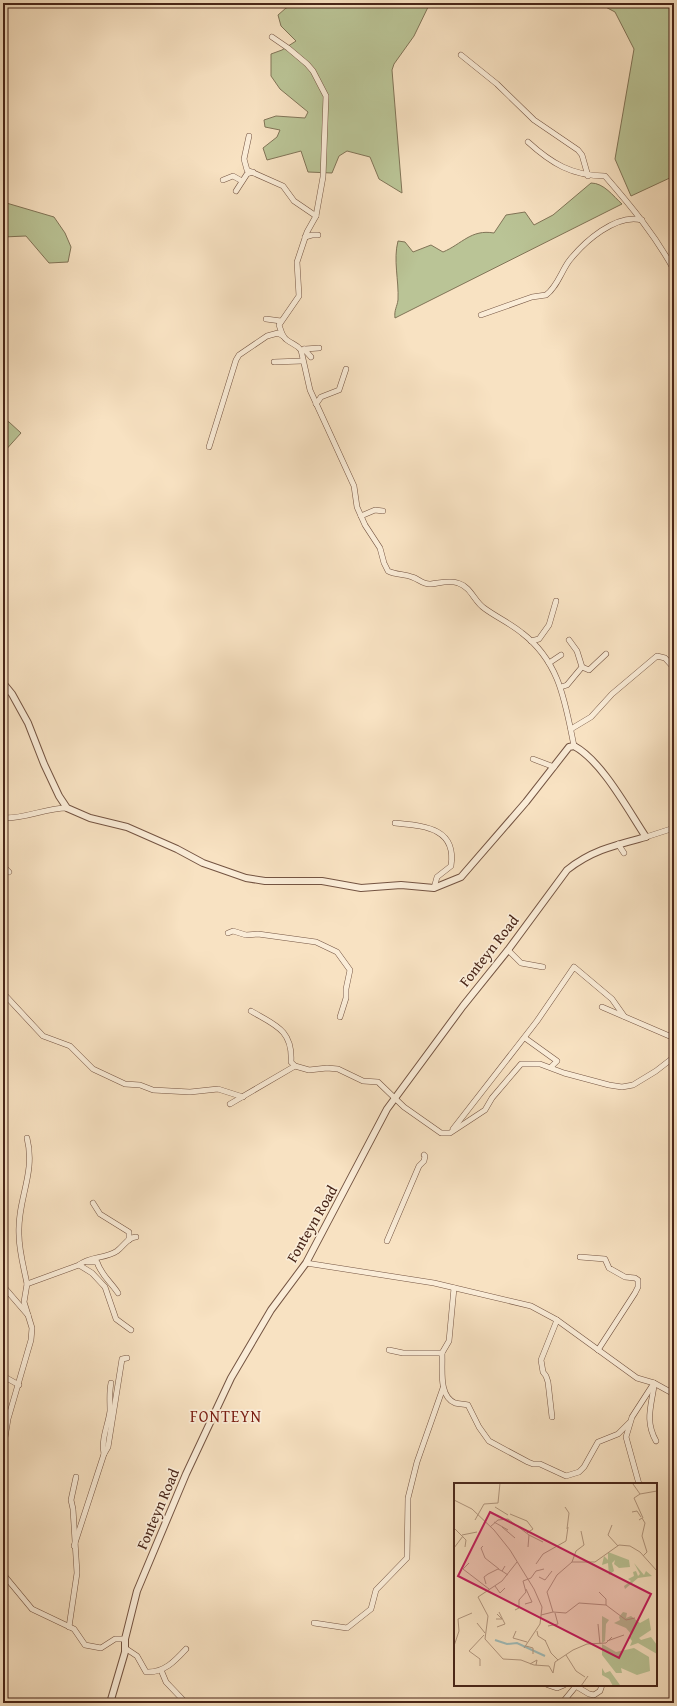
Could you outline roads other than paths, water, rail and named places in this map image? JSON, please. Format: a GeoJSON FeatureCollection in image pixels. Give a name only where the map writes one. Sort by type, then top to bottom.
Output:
{"type":"FeatureCollection","features":[{"type":"Feature","properties":{"kind":"street"},"geometry":{"type":"LineString","coordinates":[[272,37],[288,48],[310,68],[326,96],[323,176],[316,216],[305,237],[297,262],[299,296],[279,325],[286,340],[296,344],[311,356]]}},
{"type":"Feature","properties":{"kind":"street"},"geometry":{"type":"LineString","coordinates":[[461,55],[496,84],[534,120],[578,150],[582,155],[588,176]]}},
{"type":"Feature","properties":{"kind":"street"},"geometry":{"type":"LineString","coordinates":[[249,136],[244,159],[247,170],[283,186],[294,201],[316,216]]}},
{"type":"Feature","properties":{"kind":"street"},"geometry":{"type":"LineString","coordinates":[[528,142],[556,165],[588,176],[605,176],[642,220],[662,248],[674,270]]}},
{"type":"Feature","properties":{"kind":"street"},"geometry":{"type":"LineString","coordinates":[[236,191],[247,174],[253,172]]}},
{"type":"Feature","properties":{"kind":"street"},"geometry":{"type":"LineString","coordinates":[[223,180],[233,176],[242,181]]}},
{"type":"Feature","properties":{"kind":"street"},"geometry":{"type":"LineString","coordinates":[[481,315],[532,297],[546,295],[569,262],[597,234],[623,219],[633,218],[642,220]]}},
{"type":"Feature","properties":{"kind":"street"},"geometry":{"type":"LineString","coordinates":[[305,237],[312,234],[318,235]]}},
{"type":"Feature","properties":{"kind":"street"},"geometry":{"type":"LineString","coordinates":[[266,320],[281,321]]}},
{"type":"Feature","properties":{"kind":"street"},"geometry":{"type":"LineString","coordinates":[[209,447],[236,360],[239,355],[273,333],[278,333],[284,336]]}},
{"type":"Feature","properties":{"kind":"street"},"geometry":{"type":"LineString","coordinates":[[303,349],[319,348]]}},
{"type":"Feature","properties":{"kind":"street"},"geometry":{"type":"LineString","coordinates":[[303,349],[302,361],[310,390],[354,486],[358,507],[380,548],[388,571],[399,575],[412,577],[423,583],[459,583],[469,589],[482,606],[522,633],[531,641],[549,663],[561,687],[574,746]]}},
{"type":"Feature","properties":{"kind":"street"},"geometry":{"type":"LineString","coordinates":[[274,362],[302,361]]}},
{"type":"Feature","properties":{"kind":"street"},"geometry":{"type":"LineString","coordinates":[[316,404],[320,397],[339,390],[346,369]]}},
{"type":"Feature","properties":{"kind":"street"},"geometry":{"type":"LineString","coordinates":[[362,516],[375,510],[383,511]]}},
{"type":"Feature","properties":{"kind":"street"},"geometry":{"type":"LineString","coordinates":[[531,641],[539,639],[549,625],[556,601]]}},
{"type":"Feature","properties":{"kind":"street"},"geometry":{"type":"LineString","coordinates":[[569,640],[577,651],[582,668]]}},
{"type":"Feature","properties":{"kind":"street"},"geometry":{"type":"LineString","coordinates":[[582,668],[589,670],[606,654]]}},
{"type":"Feature","properties":{"kind":"street"},"geometry":{"type":"LineString","coordinates":[[549,663],[561,655]]}},
{"type":"Feature","properties":{"kind":"street"},"geometry":{"type":"LineString","coordinates":[[571,729],[591,717],[612,694],[657,656],[665,658],[674,668]]}},
{"type":"Feature","properties":{"kind":"street"},"geometry":{"type":"LineString","coordinates":[[561,687],[567,685],[582,668]]}},
{"type":"Feature","properties":{"kind":"street"},"geometry":{"type":"LineString","coordinates":[[3,682],[12,694],[28,724],[44,764],[59,796],[67,808]]}},
{"type":"Feature","properties":{"kind":"street"},"geometry":{"type":"LineString","coordinates":[[3,818],[19,817],[44,810],[67,808],[90,818],[127,827],[178,849],[203,863],[246,878],[265,881],[322,881],[361,888],[400,885],[434,888],[461,877],[554,768],[569,747],[574,746],[584,751],[602,772],[646,837],[674,828]]}},
{"type":"Feature","properties":{"kind":"street"},"geometry":{"type":"LineString","coordinates":[[533,759],[554,768]]}},
{"type":"Feature","properties":{"kind":"street"},"geometry":{"type":"LineString","coordinates":[[395,823],[428,827],[442,834],[448,842],[453,859],[452,866],[438,877],[434,888]]}},
{"type":"Feature","properties":{"kind":"street","name":"Fonteyn Road"},"geometry":{"type":"LineString","coordinates":[[110,1703],[125,1648],[125,1640],[137,1591],[186,1474],[231,1378],[271,1310],[306,1263],[395,1097],[463,1006],[508,950],[567,870],[579,860],[597,850],[646,837]]}},
{"type":"Feature","properties":{"kind":"street"},"geometry":{"type":"LineString","coordinates":[[618,844],[624,854]]}},
{"type":"Feature","properties":{"kind":"street"},"geometry":{"type":"LineString","coordinates":[[3,866],[9,872]]}},
{"type":"Feature","properties":{"kind":"street"},"geometry":{"type":"LineString","coordinates":[[228,933],[233,931],[246,935],[258,934],[316,942],[337,952],[350,970],[346,989],[346,998],[340,1017]]}},
{"type":"Feature","properties":{"kind":"street"},"geometry":{"type":"LineString","coordinates":[[508,950],[521,963],[543,967]]}},
{"type":"Feature","properties":{"kind":"street"},"geometry":{"type":"LineString","coordinates":[[450,1133],[524,1038],[574,967],[612,999],[624,1016]]}},
{"type":"Feature","properties":{"kind":"street"},"geometry":{"type":"LineString","coordinates":[[3,993],[43,1036],[70,1046],[93,1069],[125,1084],[140,1084],[153,1090],[190,1092],[218,1089],[243,1097]]}},
{"type":"Feature","properties":{"kind":"street"},"geometry":{"type":"LineString","coordinates":[[602,1007],[674,1038]]}},
{"type":"Feature","properties":{"kind":"street"},"geometry":{"type":"LineString","coordinates":[[251,1011],[279,1028],[287,1035],[292,1047],[291,1062],[295,1066],[309,1070],[327,1068],[338,1069],[364,1081],[378,1082],[404,1107],[441,1132],[450,1133],[485,1110],[492,1098],[521,1064],[540,1064],[564,1073],[622,1087],[633,1085],[674,1057]]}},
{"type":"Feature","properties":{"kind":"street"},"geometry":{"type":"LineString","coordinates":[[524,1038],[557,1061],[551,1067]]}},
{"type":"Feature","properties":{"kind":"street"},"geometry":{"type":"LineString","coordinates":[[230,1104],[295,1066]]}},
{"type":"Feature","properties":{"kind":"street"},"geometry":{"type":"LineString","coordinates":[[3,1450],[8,1419],[31,1340],[32,1328],[24,1302],[26,1284],[19,1234],[24,1191],[29,1177],[31,1152],[27,1138]]}},
{"type":"Feature","properties":{"kind":"street"},"geometry":{"type":"LineString","coordinates":[[387,1240],[419,1166],[424,1161],[424,1155]]}},
{"type":"Feature","properties":{"kind":"street"},"geometry":{"type":"LineString","coordinates":[[93,1203],[100,1214],[129,1232],[129,1240]]}},
{"type":"Feature","properties":{"kind":"street"},"geometry":{"type":"LineString","coordinates":[[79,1264],[86,1259],[103,1256],[116,1251],[129,1240],[136,1237]]}},
{"type":"Feature","properties":{"kind":"street"},"geometry":{"type":"LineString","coordinates":[[580,1257],[605,1259],[609,1268],[625,1277],[629,1276],[638,1280],[638,1287],[635,1293],[598,1350]]}},
{"type":"Feature","properties":{"kind":"street"},"geometry":{"type":"LineString","coordinates":[[26,1284],[89,1261],[96,1262],[106,1279],[114,1286],[118,1293]]}},
{"type":"Feature","properties":{"kind":"street"},"geometry":{"type":"LineString","coordinates":[[306,1263],[434,1283],[531,1306],[557,1320],[637,1378],[654,1383],[674,1394]]}},
{"type":"Feature","properties":{"kind":"street"},"geometry":{"type":"LineString","coordinates":[[79,1264],[92,1273],[105,1287],[116,1319],[131,1330]]}},
{"type":"Feature","properties":{"kind":"street"},"geometry":{"type":"LineString","coordinates":[[3,1286],[28,1315]]}},
{"type":"Feature","properties":{"kind":"street"},"geometry":{"type":"LineString","coordinates":[[314,1623],[347,1628],[371,1609],[376,1590],[407,1558],[408,1498],[417,1462],[443,1388],[442,1353],[449,1341],[454,1288]]}},
{"type":"Feature","properties":{"kind":"street"},"geometry":{"type":"LineString","coordinates":[[552,1417],[548,1382],[543,1372],[541,1360],[557,1320]]}},
{"type":"Feature","properties":{"kind":"street"},"geometry":{"type":"LineString","coordinates":[[389,1350],[403,1353],[442,1353]]}},
{"type":"Feature","properties":{"kind":"street"},"geometry":{"type":"LineString","coordinates":[[74,1546],[104,1454],[108,1447],[122,1359],[127,1358]]}},
{"type":"Feature","properties":{"kind":"street"},"geometry":{"type":"LineString","coordinates":[[3,1376],[19,1385]]}},
{"type":"Feature","properties":{"kind":"street"},"geometry":{"type":"LineString","coordinates":[[104,1454],[102,1442],[110,1412],[108,1399],[110,1383]]}},
{"type":"Feature","properties":{"kind":"street"},"geometry":{"type":"LineString","coordinates":[[443,1388],[450,1400],[468,1406],[479,1427],[490,1441],[528,1462],[540,1464],[566,1476],[573,1476],[584,1467],[598,1442],[618,1434],[629,1423],[654,1383]]}},
{"type":"Feature","properties":{"kind":"street"},"geometry":{"type":"LineString","coordinates":[[654,1383],[649,1412],[650,1429],[656,1441]]}},
{"type":"Feature","properties":{"kind":"street"},"geometry":{"type":"LineString","coordinates":[[629,1423],[626,1437],[640,1483]]}},
{"type":"Feature","properties":{"kind":"street"},"geometry":{"type":"LineString","coordinates":[[69,1627],[77,1573],[74,1546],[73,1509],[71,1500],[76,1477]]}},
{"type":"Feature","properties":{"kind":"street"},"geometry":{"type":"LineString","coordinates":[[3,1574],[32,1609],[74,1629],[85,1645],[101,1648],[116,1639],[125,1640]]}},
{"type":"Feature","properties":{"kind":"street"},"geometry":{"type":"LineString","coordinates":[[125,1648],[137,1656],[146,1672],[161,1670],[175,1662],[186,1649]]}},
{"type":"Feature","properties":{"kind":"street"},"geometry":{"type":"LineString","coordinates":[[161,1670],[166,1682],[186,1703]]}},
{"type":"Feature","properties":{"kind":"street"},"geometry":{"type":"LineString","coordinates":[[551,1686],[557,1688],[562,1686]]}},
{"type":"Feature","properties":{"kind":"street"},"geometry":{"type":"LineString","coordinates":[[562,1703],[575,1686],[594,1694],[600,1691],[602,1686]]}},
{"type":"Feature","properties":{"kind":"district","name":"FONTEYN"},"geometry":{"type":"Point","coordinates":[226,1416]}}]}
